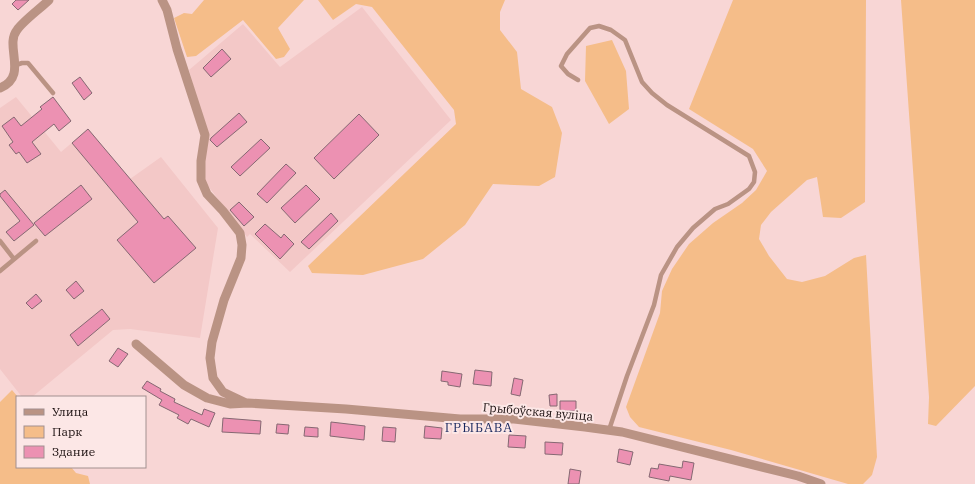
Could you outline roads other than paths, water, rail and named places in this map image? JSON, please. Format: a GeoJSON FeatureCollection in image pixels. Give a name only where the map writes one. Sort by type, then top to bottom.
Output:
{"type":"FeatureCollection","features":[{"type":"Feature","properties":{"kind":"street"},"geometry":{"type":"LineString","coordinates":[[0,88],[13,77],[16,65],[12,41],[16,30],[49,0]]}},
{"type":"Feature","properties":{"kind":"street"},"geometry":{"type":"LineString","coordinates":[[162,0],[167,10],[174,37],[205,134],[201,161],[201,180],[208,194],[240,233],[242,245],[241,258],[224,300],[212,342],[210,358],[211,370],[213,378],[223,392],[248,403]]}},
{"type":"Feature","properties":{"kind":"street","name":"Грыбоўская вуліца"},"geometry":{"type":"LineString","coordinates":[[136,344],[184,385],[207,398],[230,404],[248,403],[346,409],[460,419],[514,419],[609,430],[798,476],[821,484]]}},
{"type":"Feature","properties":{"kind":"lane"},"geometry":{"type":"LineString","coordinates":[[578,80],[568,74],[561,66],[567,54],[590,28],[599,26],[611,30],[625,40],[642,82],[652,93],[667,106],[749,156],[755,172],[754,182],[749,189],[728,204],[715,209],[693,228],[677,247],[661,275],[654,305],[627,376],[609,430]]}},
{"type":"Feature","properties":{"kind":"lane"},"geometry":{"type":"LineString","coordinates":[[16,65],[28,63],[54,93]]}},
{"type":"Feature","properties":{"kind":"lane"},"geometry":{"type":"LineString","coordinates":[[0,241],[14,259]]}},
{"type":"Feature","properties":{"kind":"lane"},"geometry":{"type":"LineString","coordinates":[[0,271],[36,241]]}},
{"type":"Feature","properties":{"kind":"district","name":"ГРЫБАВА"},"geometry":{"type":"Point","coordinates":[479,427]}}]}
